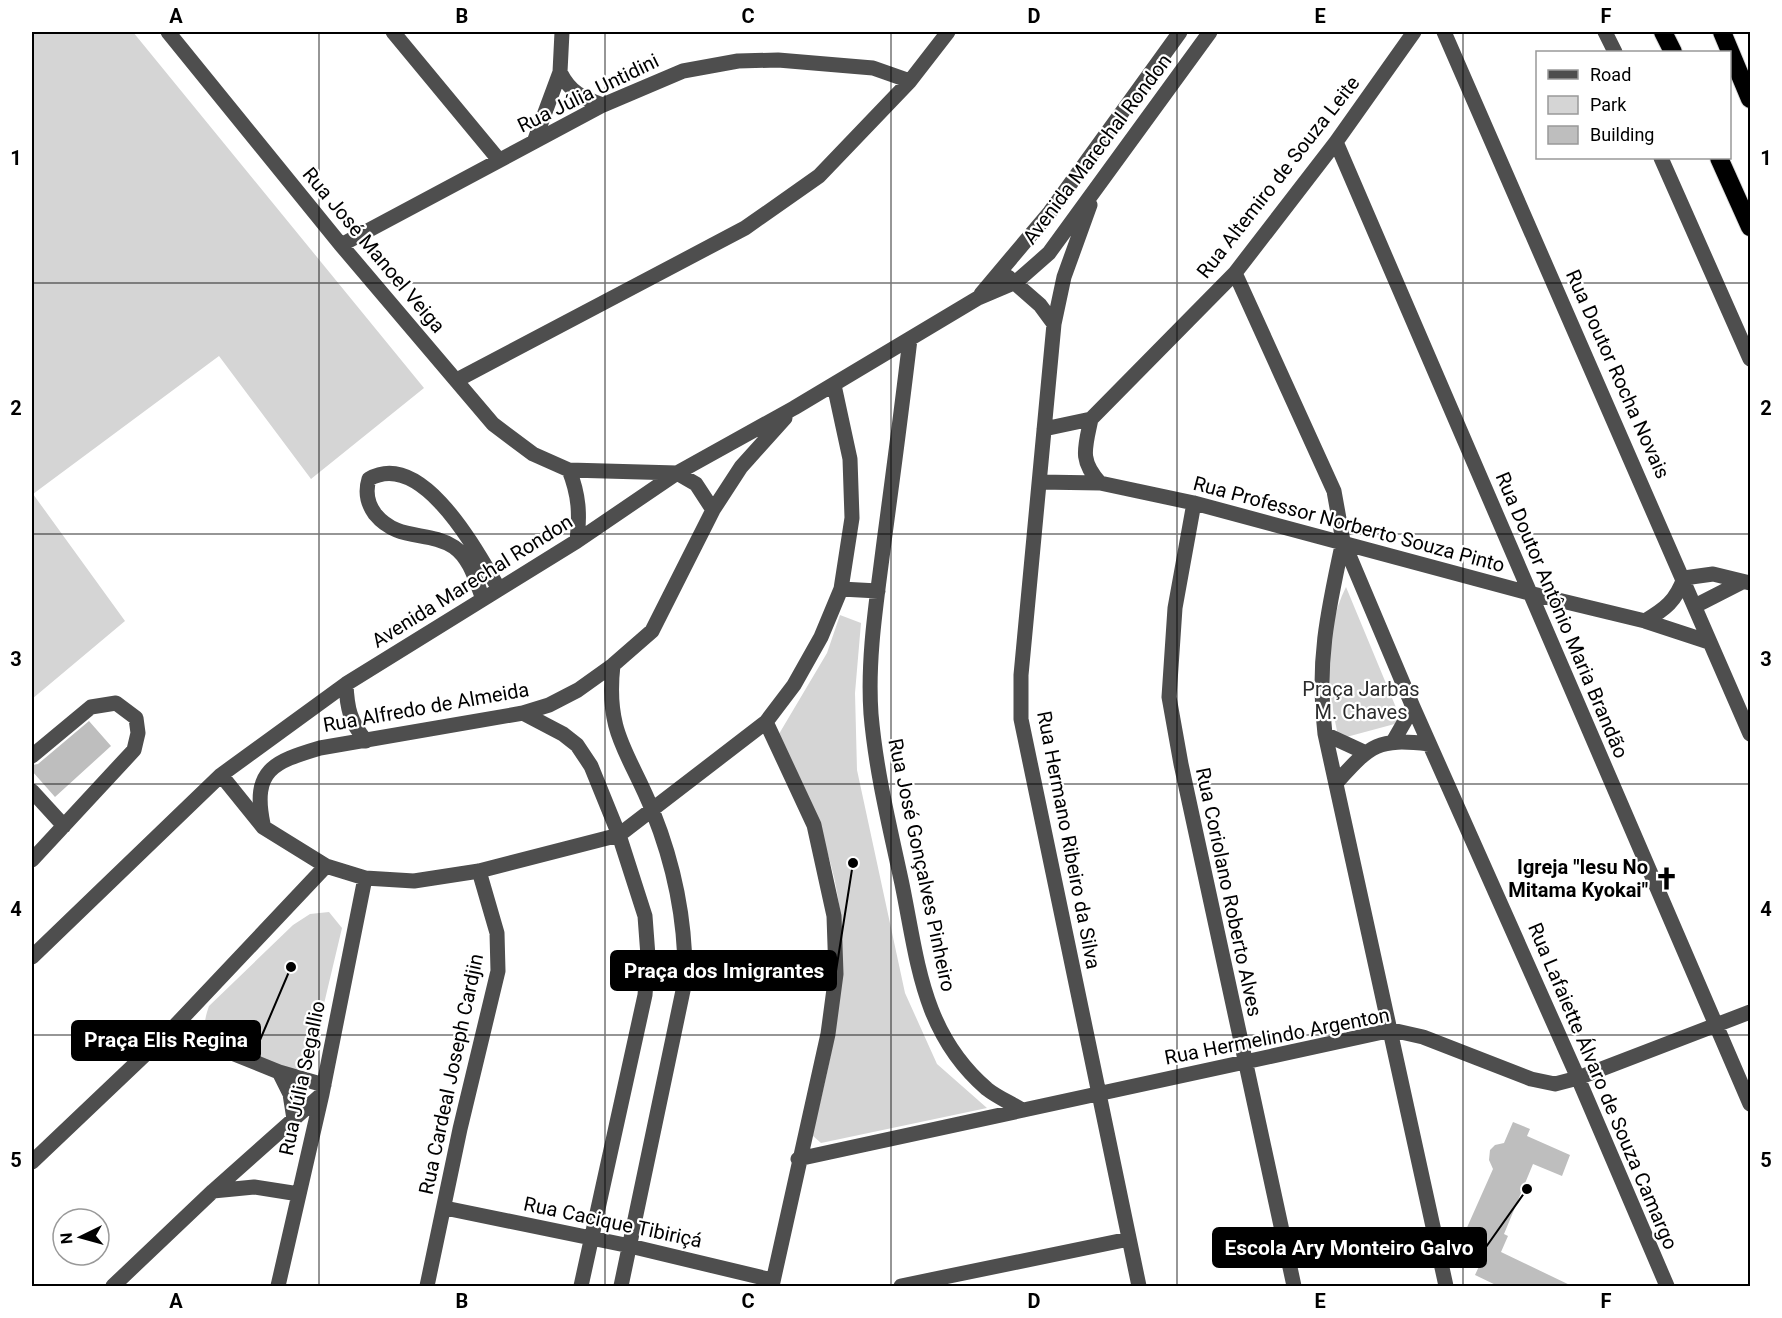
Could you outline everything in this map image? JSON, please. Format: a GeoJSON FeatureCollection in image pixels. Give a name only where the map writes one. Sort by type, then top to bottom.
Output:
{"type":"FeatureCollection","features":[{"type":"Feature","properties":{"kind":"highway"},"geometry":{"type":"LineString","coordinates":[[1663,32],[1672,51]]}},
{"type":"Feature","properties":{"kind":"highway"},"geometry":{"type":"LineString","coordinates":[[1722,32],[1730,51]]}},
{"type":"Feature","properties":{"kind":"highway"},"geometry":{"type":"LineString","coordinates":[[1731,54],[1750,99]]}},
{"type":"Feature","properties":{"kind":"highway"},"geometry":{"type":"LineString","coordinates":[[1719,159],[1750,227]]}},
{"type":"Feature","properties":{"kind":"street","name":"Rua José Manoel Veiga"},"geometry":{"type":"LineString","coordinates":[[168,32],[341,245],[493,424],[510,439],[533,454],[569,470],[677,473]]}},
{"type":"Feature","properties":{"kind":"street"},"geometry":{"type":"LineString","coordinates":[[393,32],[499,160]]}},
{"type":"Feature","properties":{"kind":"street"},"geometry":{"type":"LineString","coordinates":[[534,142],[560,72],[562,32]]}},
{"type":"Feature","properties":{"kind":"street"},"geometry":{"type":"LineString","coordinates":[[457,380],[745,228],[819,176],[910,81],[948,32]]}},
{"type":"Feature","properties":{"kind":"street","name":"Avenida Marechal Rondon"},"geometry":{"type":"LineString","coordinates":[[978,298],[1029,238],[1180,32]]}},
{"type":"Feature","properties":{"kind":"street","name":"Avenida Marechal Rondon"},"geometry":{"type":"LineString","coordinates":[[32,957],[221,775],[346,684],[577,541],[677,473],[834,385],[978,298],[1016,282],[1049,253],[1210,32]]}},
{"type":"Feature","properties":{"kind":"street","name":"Rua Altemiro de Souza Leite"},"geometry":{"type":"LineString","coordinates":[[1091,419],[1235,273],[1336,142],[1414,32]]}},
{"type":"Feature","properties":{"kind":"street","name":"Rua Doutor Rocha Novais"},"geometry":{"type":"LineString","coordinates":[[1444,32],[1684,578],[1709,642],[1750,734]]}},
{"type":"Feature","properties":{"kind":"street"},"geometry":{"type":"LineString","coordinates":[[1605,32],[1614,51]]}},
{"type":"Feature","properties":{"kind":"street","name":"Rua Júlia Untidini"},"geometry":{"type":"LineString","coordinates":[[341,245],[603,105],[683,71],[738,61],[778,60],[857,66],[910,81]]}},
{"type":"Feature","properties":{"kind":"street"},"geometry":{"type":"LineString","coordinates":[[560,72],[567,85],[581,98],[603,105]]}},
{"type":"Feature","properties":{"kind":"street"},"geometry":{"type":"LineString","coordinates":[[1117,120],[1138,133]]}},
{"type":"Feature","properties":{"kind":"street","name":"Rua Doutor Antônio Maria Brandão"},"geometry":{"type":"LineString","coordinates":[[1336,142],[1750,1104]]}},
{"type":"Feature","properties":{"kind":"street"},"geometry":{"type":"LineString","coordinates":[[1661,159],[1750,358]]}},
{"type":"Feature","properties":{"kind":"street","name":"Rua Hermano Ribeiro da Silva"},"geometry":{"type":"LineString","coordinates":[[1096,189],[1064,278],[1054,324],[1021,675],[1022,719],[1139,1287]]}},
{"type":"Feature","properties":{"kind":"street"},"geometry":{"type":"LineString","coordinates":[[1029,238],[1049,253],[1060,267],[1064,278]]}},
{"type":"Feature","properties":{"kind":"street"},"geometry":{"type":"LineString","coordinates":[[1000,272],[1016,282],[1040,305],[1054,324]]}},
{"type":"Feature","properties":{"kind":"street","name":"Rua Lafaiette Álvaro de Souza Camargo"},"geometry":{"type":"LineString","coordinates":[[1235,273],[1334,491],[1343,541],[1413,707],[1578,1078],[1667,1287]]}},
{"type":"Feature","properties":{"kind":"street","name":"Rua José Gonçalves Pinheiro"},"geometry":{"type":"LineString","coordinates":[[910,339],[878,591],[871,666],[875,747],[887,821],[926,996],[937,1028],[959,1061],[988,1089],[1022,1110]]}},
{"type":"Feature","properties":{"kind":"street"},"geometry":{"type":"LineString","coordinates":[[221,775],[263,827],[326,866],[365,878],[414,881],[479,872],[619,835],[766,722],[794,685],[821,637],[841,589],[852,518],[850,459],[834,385]]}},
{"type":"Feature","properties":{"kind":"street","name":"Rua Alfredo de Almeida"},"geometry":{"type":"LineString","coordinates":[[263,827],[258,800],[259,788],[263,779],[271,769],[299,754],[320,748],[524,713],[549,705],[578,690],[613,666],[652,631],[713,510],[741,467],[794,408]]}},
{"type":"Feature","properties":{"kind":"street"},"geometry":{"type":"LineString","coordinates":[[1044,429],[1091,419],[1084,453],[1088,470],[1100,483]]}},
{"type":"Feature","properties":{"kind":"street"},"geometry":{"type":"LineString","coordinates":[[569,470],[578,495],[580,514],[577,541]]}},
{"type":"Feature","properties":{"kind":"street"},"geometry":{"type":"LineString","coordinates":[[677,473],[696,484],[713,510]]}},
{"type":"Feature","properties":{"kind":"street"},"geometry":{"type":"LineString","coordinates":[[483,599],[465,556],[453,546],[390,529],[382,522],[367,498],[369,479],[386,474],[402,477],[427,490],[446,505],[499,589]]}},
{"type":"Feature","properties":{"kind":"street","name":"Rua Professor Norberto Souza Pinto"},"geometry":{"type":"LineString","coordinates":[[1040,482],[1100,483],[1194,503],[1343,541],[1529,593],[1645,621],[1709,642]]}},
{"type":"Feature","properties":{"kind":"street","name":"Rua Coriolano Roberto Alves"},"geometry":{"type":"LineString","coordinates":[[1194,503],[1175,608],[1169,697],[1244,1062],[1294,1287]]}},
{"type":"Feature","properties":{"kind":"street"},"geometry":{"type":"LineString","coordinates":[[1343,541],[1324,625],[1320,695],[1325,734],[1392,1030],[1446,1287]]}},
{"type":"Feature","properties":{"kind":"street"},"geometry":{"type":"LineString","coordinates":[[1645,621],[1668,608],[1679,594],[1684,578],[1713,574],[1746,582]]}},
{"type":"Feature","properties":{"kind":"street"},"geometry":{"type":"LineString","coordinates":[[1695,606],[1746,582]]}},
{"type":"Feature","properties":{"kind":"street"},"geometry":{"type":"LineString","coordinates":[[841,589],[878,591]]}},
{"type":"Feature","properties":{"kind":"street"},"geometry":{"type":"LineString","coordinates":[[613,666],[611,708],[616,734],[652,811],[683,912],[685,981],[621,1287]]}},
{"type":"Feature","properties":{"kind":"street"},"geometry":{"type":"LineString","coordinates":[[346,684],[346,709],[354,727],[366,741]]}},
{"type":"Feature","properties":{"kind":"street"},"geometry":{"type":"LineString","coordinates":[[32,756],[91,707],[116,703],[136,718],[138,733],[134,750],[32,860]]}},
{"type":"Feature","properties":{"kind":"street"},"geometry":{"type":"LineString","coordinates":[[1394,740],[1413,707]]}},
{"type":"Feature","properties":{"kind":"street"},"geometry":{"type":"LineString","coordinates":[[524,713],[563,734],[577,745],[591,766],[619,835],[645,916],[648,956],[645,995],[580,1287]]}},
{"type":"Feature","properties":{"kind":"street"},"geometry":{"type":"LineString","coordinates":[[766,722],[814,825],[834,916],[836,974],[828,1034],[798,1159],[772,1283]]}},
{"type":"Feature","properties":{"kind":"street"},"geometry":{"type":"LineString","coordinates":[[1325,734],[1364,752]]}},
{"type":"Feature","properties":{"kind":"street"},"geometry":{"type":"LineString","coordinates":[[1336,783],[1364,752],[1394,740],[1429,744]]}},
{"type":"Feature","properties":{"kind":"street"},"geometry":{"type":"LineString","coordinates":[[235,765],[236,793]]}},
{"type":"Feature","properties":{"kind":"street"},"geometry":{"type":"LineString","coordinates":[[32,791],[64,826]]}},
{"type":"Feature","properties":{"kind":"street"},"geometry":{"type":"LineString","coordinates":[[32,1162],[172,1029],[326,866]]}},
{"type":"Feature","properties":{"kind":"street","name":"Rua Cardeal Joseph Cardjin"},"geometry":{"type":"LineString","coordinates":[[428,1287],[498,971],[497,933],[479,872]]}},
{"type":"Feature","properties":{"kind":"street","name":"Rua Júlia Segallio"},"geometry":{"type":"LineString","coordinates":[[278,1287],[323,1089],[365,878]]}},
{"type":"Feature","properties":{"kind":"street","name":"Rua Hermelindo Argenton"},"geometry":{"type":"LineString","coordinates":[[798,1159],[1392,1030],[1423,1037],[1531,1079],[1555,1084],[1578,1078],[1750,1012]]}},
{"type":"Feature","properties":{"kind":"street"},"geometry":{"type":"LineString","coordinates":[[120,1283],[213,1191],[294,1119],[323,1089],[172,1029]]}},
{"type":"Feature","properties":{"kind":"street"},"geometry":{"type":"LineString","coordinates":[[279,1072],[290,1094],[294,1119]]}},
{"type":"Feature","properties":{"kind":"street"},"geometry":{"type":"LineString","coordinates":[[213,1191],[254,1187],[299,1194]]}},
{"type":"Feature","properties":{"kind":"street","name":"Rua Cacique Tibiriçá"},"geometry":{"type":"LineString","coordinates":[[445,1208],[630,1246],[772,1283]]}},
{"type":"Feature","properties":{"kind":"street"},"geometry":{"type":"LineString","coordinates":[[901,1287],[1129,1239]]}},
{"type":"Feature","properties":{"kind":"green space"},"geometry":{"type":"Polygon","coordinates":[[[32,32],[133,32],[424,388],[311,479],[219,356],[33,494],[125,621],[32,699],[32,32]]]}},
{"type":"Feature","properties":{"kind":"green space","name":"Praça Jarbas M. Chaves"},"geometry":{"type":"Polygon","coordinates":[[[1346,587],[1402,722],[1339,739],[1332,701],[1329,662],[1334,623],[1346,587]]]}},
{"type":"Feature","properties":{"kind":"green space"},"geometry":{"type":"Polygon","coordinates":[[[840,615],[861,623],[855,693],[857,770],[905,993],[937,1064],[987,1108],[821,1143],[812,1135],[837,1022],[842,947],[840,910],[833,872],[821,834],[776,739],[827,653],[840,615]]]}},
{"type":"Feature","properties":{"kind":"green space"},"geometry":{"type":"Polygon","coordinates":[[[329,912],[342,928],[309,1067],[293,1074],[212,1042],[205,1025],[209,1006],[293,925],[310,914],[329,912]]]}},
{"type":"Feature","properties":{"kind":"building"},"geometry":{"type":"Polygon","coordinates":[[[89,721],[111,746],[55,797],[32,771],[32,765],[38,764],[89,721]]]}},
{"type":"Feature","properties":{"kind":"building"},"geometry":{"type":"Polygon","coordinates":[[[1513,1122],[1530,1129],[1527,1136],[1570,1155],[1562,1176],[1533,1164],[1504,1234],[1508,1236],[1501,1252],[1574,1287],[1500,1287],[1475,1275],[1487,1249],[1482,1247],[1485,1241],[1465,1232],[1493,1169],[1489,1160],[1490,1150],[1495,1145],[1504,1143],[1513,1122]]]}},
{"type":"Feature","properties":{"kind":"place","name":"Praça dos Imigrantes"},"geometry":{"type":"Point","coordinates":[853,863]}},
{"type":"Feature","properties":{"kind":"place","name":"Igreja \"Iesu No Mitama Kyokai\""},"geometry":{"type":"Point","coordinates":[1666,878]}},
{"type":"Feature","properties":{"kind":"place","name":"Praça Elis Regina"},"geometry":{"type":"Point","coordinates":[291,967]}},
{"type":"Feature","properties":{"kind":"place","name":"Escola Ary Monteiro Galvo"},"geometry":{"type":"Point","coordinates":[1527,1189]}}]}
